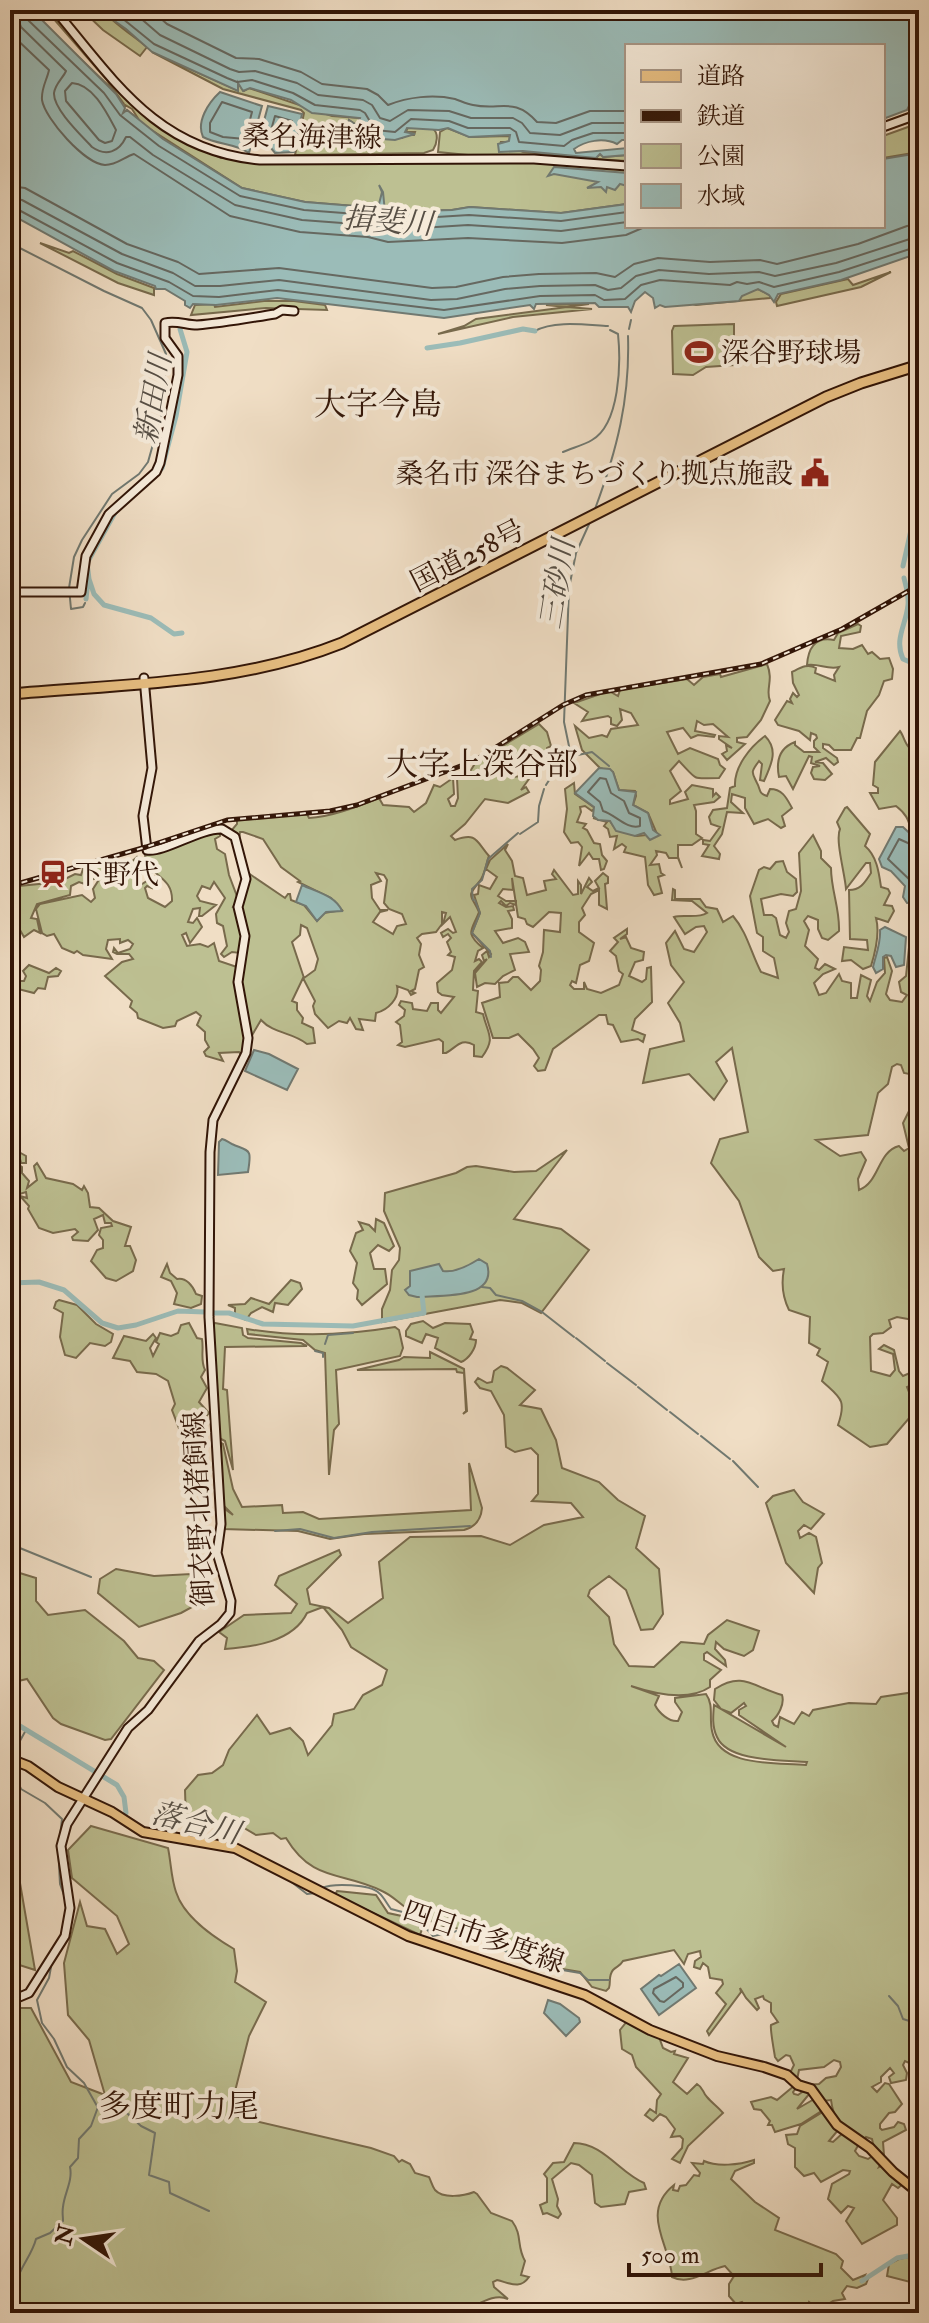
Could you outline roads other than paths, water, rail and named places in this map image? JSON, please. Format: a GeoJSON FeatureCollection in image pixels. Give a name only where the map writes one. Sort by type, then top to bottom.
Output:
{"type":"FeatureCollection","features":[{"type":"Feature","properties":{"kind":"highway","name":"国道258号"},"geometry":{"type":"LineString","coordinates":[[10,692],[242,669],[321,648],[593,514],[826,394],[919,364]]}},
{"type":"Feature","properties":{"kind":"main road","name":"桑名海津線"},"geometry":{"type":"LineString","coordinates":[[55,10],[134,103],[167,129],[219,154],[260,160],[523,158],[625,166]]}},
{"type":"Feature","properties":{"kind":"main road"},"geometry":{"type":"LineString","coordinates":[[885,126],[919,114]]}},
{"type":"Feature","properties":{"kind":"main road"},"geometry":{"type":"LineString","coordinates":[[10,592],[81,592],[86,556],[109,514],[156,472],[178,375],[178,356],[165,338],[165,323],[209,324],[275,314],[282,310],[294,311]]}},
{"type":"Feature","properties":{"kind":"main road","name":"御衣野北猪飼線"},"geometry":{"type":"LineString","coordinates":[[10,2001],[29,1993],[65,1936],[70,1908],[61,1846],[67,1824],[128,1728],[148,1710],[187,1656],[230,1613],[230,1594],[217,1553],[221,1524],[209,1317],[211,1132],[216,1110],[246,1053],[248,1038],[238,982],[245,936],[238,907],[246,879],[238,843],[231,833],[222,829],[147,850],[143,816],[152,768],[145,680]]}},
{"type":"Feature","properties":{"kind":"main road","name":"四日市多度線"},"geometry":{"type":"LineString","coordinates":[[11,1760],[28,1766],[58,1787],[84,1797],[148,1834],[235,1848],[408,1936],[589,1996],[650,2030],[717,2056],[787,2075],[796,2084],[811,2089],[837,2125],[870,2148],[919,2193]]}},
{"type":"Feature","properties":{"kind":"water"},"geometry":{"type":"Polygon","coordinates":[[[99,10],[919,10],[919,103],[911,102],[907,110],[885,118],[885,44],[625,44],[625,140],[617,144],[594,141],[574,149],[576,153],[625,148],[625,155],[603,157],[600,154],[596,158],[523,151],[499,152],[498,144],[509,141],[510,135],[469,137],[448,128],[407,128],[405,132],[415,134],[395,140],[369,138],[365,134],[359,137],[354,133],[343,136],[341,130],[347,128],[349,120],[355,128],[364,128],[358,124],[360,118],[312,113],[291,100],[250,88],[243,91],[238,83],[238,91],[152,52],[99,10]]]}},
{"type":"Feature","properties":{"kind":"water","name":"揖斐川"},"geometry":{"type":"Polygon","coordinates":[[[10,13],[33,13],[40,18],[116,94],[125,108],[123,113],[127,110],[163,139],[242,188],[305,202],[378,208],[382,192],[379,185],[383,192],[385,212],[470,207],[561,213],[625,204],[625,228],[885,228],[885,159],[919,153],[919,253],[841,280],[778,294],[774,302],[758,289],[742,296],[739,301],[660,305],[655,308],[653,298],[645,292],[635,301],[631,312],[628,307],[599,307],[595,303],[536,304],[534,309],[530,305],[444,318],[277,298],[216,305],[193,304],[190,308],[185,301],[165,289],[156,289],[114,271],[10,214],[10,13]]]}},
{"type":"Feature","properties":{"kind":"water"},"geometry":{"type":"Polygon","coordinates":[[[220,92],[262,106],[249,153],[203,137],[201,125],[204,113],[220,92]]]}},
{"type":"Feature","properties":{"kind":"water"},"geometry":{"type":"Polygon","coordinates":[[[268,106],[302,114],[294,152],[275,153],[259,139],[268,106]]]}},
{"type":"Feature","properties":{"kind":"water"},"geometry":{"type":"Polygon","coordinates":[[[554,167],[625,173],[625,185],[620,184],[615,190],[607,187],[606,192],[601,187],[587,188],[598,182],[554,174],[548,176],[554,167]]]}},
{"type":"Feature","properties":{"kind":"water"},"geometry":{"type":"Polygon","coordinates":[[[599,768],[613,772],[619,790],[636,792],[633,805],[648,813],[653,830],[660,835],[650,840],[644,833],[635,836],[616,831],[610,821],[598,820],[593,816],[594,807],[575,793],[599,768]]]}},
{"type":"Feature","properties":{"kind":"water"},"geometry":{"type":"Polygon","coordinates":[[[896,827],[903,827],[919,842],[919,902],[907,903],[903,897],[905,886],[891,871],[882,867],[879,859],[896,827]]]}},
{"type":"Feature","properties":{"kind":"water"},"geometry":{"type":"Polygon","coordinates":[[[302,885],[331,898],[342,911],[326,912],[317,921],[306,906],[296,902],[302,885]]]}},
{"type":"Feature","properties":{"kind":"water"},"geometry":{"type":"Polygon","coordinates":[[[885,927],[906,937],[904,965],[896,967],[891,956],[886,955],[883,957],[883,969],[876,973],[873,967],[880,930],[885,927]]]}},
{"type":"Feature","properties":{"kind":"water"},"geometry":{"type":"Polygon","coordinates":[[[254,1050],[298,1069],[287,1090],[245,1071],[254,1050]]]}},
{"type":"Feature","properties":{"kind":"water"},"geometry":{"type":"Polygon","coordinates":[[[222,1139],[248,1152],[248,1172],[218,1175],[219,1142],[222,1139]]]}},
{"type":"Feature","properties":{"kind":"water"},"geometry":{"type":"Polygon","coordinates":[[[479,1259],[487,1264],[488,1276],[476,1290],[417,1297],[405,1290],[410,1286],[410,1271],[439,1264],[443,1271],[452,1271],[479,1259]]]}},
{"type":"Feature","properties":{"kind":"water"},"geometry":{"type":"Polygon","coordinates":[[[679,1964],[696,1988],[659,2015],[641,1989],[679,1964]]]}},
{"type":"Feature","properties":{"kind":"water"},"geometry":{"type":"Polygon","coordinates":[[[548,2000],[560,2004],[579,2018],[580,2022],[566,2036],[544,2013],[548,2000]]]}},
{"type":"Feature","properties":{"kind":"waterway"},"geometry":{"type":"LineString","coordinates":[[10,243],[142,308],[151,320],[166,354],[162,412],[148,462],[139,474],[112,494],[74,557],[69,588],[71,609],[83,607],[85,603]]}},
{"type":"Feature","properties":{"kind":"waterway","name":"三砂川"},"geometry":{"type":"LineString","coordinates":[[629,329],[631,320]]}},
{"type":"Feature","properties":{"kind":"waterway"},"geometry":{"type":"LineString","coordinates":[[535,331],[561,324],[608,326]]}},
{"type":"Feature","properties":{"kind":"waterway","name":"新田川"},"geometry":{"type":"LineString","coordinates":[[146,485],[162,468],[176,416],[187,352],[181,325]]}},
{"type":"Feature","properties":{"kind":"waterway"},"geometry":{"type":"LineString","coordinates":[[427,348],[523,329],[535,331]]}},
{"type":"Feature","properties":{"kind":"waterway"},"geometry":{"type":"LineString","coordinates":[[563,452],[592,440],[608,421],[617,392],[619,361],[618,334],[610,330]]}},
{"type":"Feature","properties":{"kind":"waterway","name":"三砂川"},"geometry":{"type":"LineString","coordinates":[[595,509],[620,424],[627,381],[628,336]]}},
{"type":"Feature","properties":{"kind":"waterway"},"geometry":{"type":"LineString","coordinates":[[903,566],[919,494]]}},
{"type":"Feature","properties":{"kind":"waterway","name":"新田川"},"geometry":{"type":"LineString","coordinates":[[117,509],[87,563],[94,594],[104,605],[151,618],[174,634],[182,633]]}},
{"type":"Feature","properties":{"kind":"waterway","name":"三砂川"},"geometry":{"type":"LineString","coordinates":[[590,522],[576,553],[569,588],[564,722],[570,751],[578,755],[592,752],[609,766]]}},
{"type":"Feature","properties":{"kind":"waterway"},"geometry":{"type":"LineString","coordinates":[[904,578],[908,602],[900,638],[901,652],[903,659],[919,666]]}},
{"type":"Feature","properties":{"kind":"waterway"},"geometry":{"type":"LineString","coordinates":[[86,599],[88,580]]}},
{"type":"Feature","properties":{"kind":"waterway"},"geometry":{"type":"LineString","coordinates":[[546,785],[569,749]]}},
{"type":"Feature","properties":{"kind":"waterway"},"geometry":{"type":"LineString","coordinates":[[520,834],[538,822],[544,789]]}},
{"type":"Feature","properties":{"kind":"waterway"},"geometry":{"type":"LineString","coordinates":[[473,900],[472,889],[482,880],[488,859],[518,833]]}},
{"type":"Feature","properties":{"kind":"waterway"},"geometry":{"type":"LineString","coordinates":[[475,900],[480,913],[472,933],[490,951],[491,957]]}},
{"type":"Feature","properties":{"kind":"waterway"},"geometry":{"type":"LineString","coordinates":[[10,1283],[39,1282],[64,1290],[102,1323],[118,1328],[178,1311],[205,1312]]}},
{"type":"Feature","properties":{"kind":"waterway"},"geometry":{"type":"LineString","coordinates":[[482,1287],[490,1288],[496,1295],[522,1301],[574,1337]]}},
{"type":"Feature","properties":{"kind":"waterway"},"geometry":{"type":"LineString","coordinates":[[213,1313],[229,1313],[263,1324],[353,1326],[424,1313],[422,1295]]}},
{"type":"Feature","properties":{"kind":"waterway"},"geometry":{"type":"LineString","coordinates":[[325,1344],[328,1335],[353,1333]]}},
{"type":"Feature","properties":{"kind":"waterway"},"geometry":{"type":"LineString","coordinates":[[576,1338],[605,1361]]}},
{"type":"Feature","properties":{"kind":"waterway"},"geometry":{"type":"LineString","coordinates":[[315,1351],[323,1353],[323,1357]]}},
{"type":"Feature","properties":{"kind":"waterway"},"geometry":{"type":"LineString","coordinates":[[607,1363],[636,1385]]}},
{"type":"Feature","properties":{"kind":"waterway"},"geometry":{"type":"LineString","coordinates":[[638,1387],[667,1410]]}},
{"type":"Feature","properties":{"kind":"waterway"},"geometry":{"type":"LineString","coordinates":[[670,1412],[698,1434]]}},
{"type":"Feature","properties":{"kind":"waterway"},"geometry":{"type":"LineString","coordinates":[[701,1436],[730,1459]]}},
{"type":"Feature","properties":{"kind":"waterway"},"geometry":{"type":"LineString","coordinates":[[733,1461],[758,1487]]}},
{"type":"Feature","properties":{"kind":"waterway"},"geometry":{"type":"LineString","coordinates":[[275,1531],[300,1529],[334,1538],[372,1532],[470,1526]]}},
{"type":"Feature","properties":{"kind":"waterway"},"geometry":{"type":"LineString","coordinates":[[10,1544],[91,1577]]}},
{"type":"Feature","properties":{"kind":"waterway","name":"落合川"},"geometry":{"type":"LineString","coordinates":[[10,1720],[117,1785],[124,1797],[126,1813]]}},
{"type":"Feature","properties":{"kind":"waterway"},"geometry":{"type":"LineString","coordinates":[[11,1757],[26,1730]]}},
{"type":"Feature","properties":{"kind":"waterway"},"geometry":{"type":"LineString","coordinates":[[10,1764],[21,1789],[45,1803],[62,1819],[60,1836]]}},
{"type":"Feature","properties":{"kind":"waterway","name":"落合川"},"geometry":{"type":"LineString","coordinates":[[125,1824],[135,1832]]}},
{"type":"Feature","properties":{"kind":"waterway","name":"落合川"},"geometry":{"type":"LineString","coordinates":[[149,1837],[174,1841]]}},
{"type":"Feature","properties":{"kind":"waterway"},"geometry":{"type":"LineString","coordinates":[[58,1846],[60,1884],[65,1898]]}},
{"type":"Feature","properties":{"kind":"waterway","name":"落合川"},"geometry":{"type":"LineString","coordinates":[[285,1877],[307,1894],[316,1893]]}},
{"type":"Feature","properties":{"kind":"waterway","name":"落合川"},"geometry":{"type":"LineString","coordinates":[[322,1888],[342,1885],[368,1888],[381,1895],[391,1909],[414,1915],[433,1936],[462,1930],[482,1937],[527,1964],[580,1973],[588,1980],[609,1980]]}},
{"type":"Feature","properties":{"kind":"waterway"},"geometry":{"type":"LineString","coordinates":[[51,1967],[49,1978],[37,2000],[42,2023],[54,2039],[67,2067],[84,2083],[97,2106]]}},
{"type":"Feature","properties":{"kind":"waterway"},"geometry":{"type":"LineString","coordinates":[[889,1996],[898,2006],[903,2019],[919,2024]]}},
{"type":"Feature","properties":{"kind":"waterway"},"geometry":{"type":"LineString","coordinates":[[101,2107],[116,2103],[141,2126],[155,2133],[149,2175],[169,2182],[170,2193],[209,2211]]}},
{"type":"Feature","properties":{"kind":"waterway"},"geometry":{"type":"LineString","coordinates":[[16,2283],[36,2239],[50,2233],[63,2221],[70,2167],[78,2158],[79,2139],[91,2126],[98,2107]]}},
{"type":"Feature","properties":{"kind":"waterway"},"geometry":{"type":"LineString","coordinates":[[862,2281],[897,2258],[919,2254]]}},
{"type":"Feature","properties":{"kind":"railway"},"geometry":{"type":"LineString","coordinates":[[10,886],[227,820],[330,811],[357,805],[474,761],[563,705],[586,695],[761,664],[842,629],[919,585]]}},
{"type":"Feature","properties":{"kind":"place","name":"深谷野球場"},"geometry":{"type":"Point","coordinates":[699,352]}},
{"type":"Feature","properties":{"kind":"place","name":"桑名市 深谷まちづくり拠点施設"},"geometry":{"type":"Point","coordinates":[815,473]}},
{"type":"Feature","properties":{"kind":"place","name":"下野代"},"geometry":{"type":"Point","coordinates":[53,874]}},
{"type":"Feature","properties":{"kind":"district","name":"大字今島"},"geometry":{"type":"Point","coordinates":[378,404]}},
{"type":"Feature","properties":{"kind":"district","name":"大字上深谷部"},"geometry":{"type":"Point","coordinates":[482,764]}},
{"type":"Feature","properties":{"kind":"district","name":"多度町力尾"},"geometry":{"type":"Point","coordinates":[179,2106]}}]}
